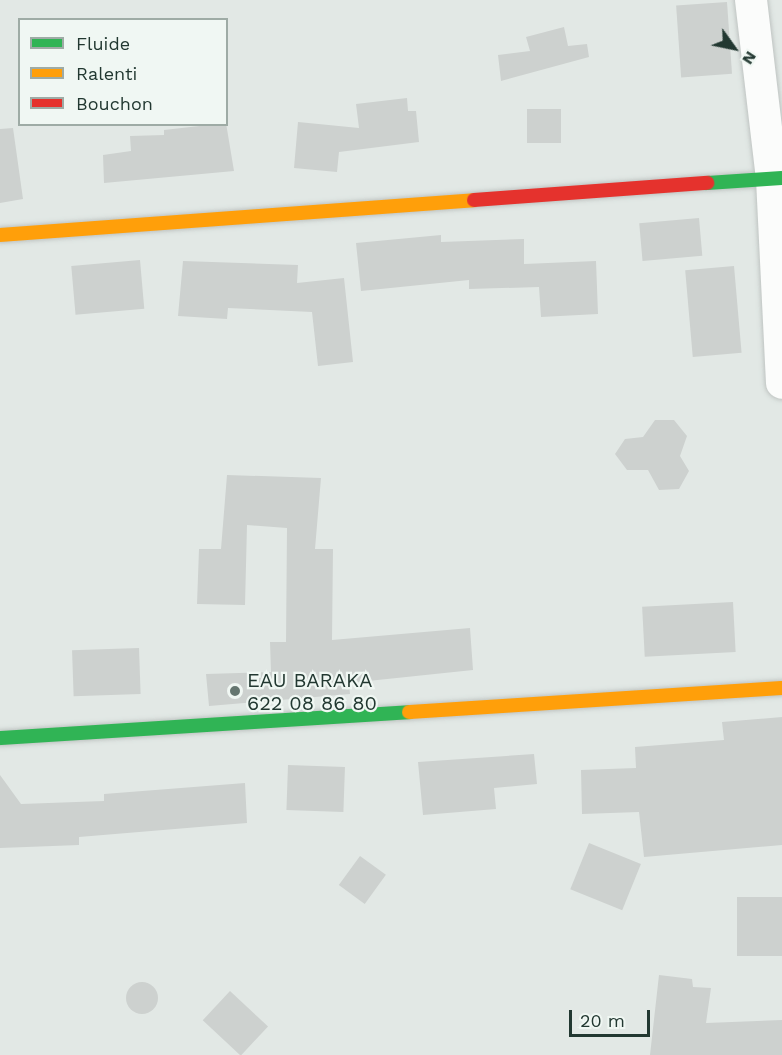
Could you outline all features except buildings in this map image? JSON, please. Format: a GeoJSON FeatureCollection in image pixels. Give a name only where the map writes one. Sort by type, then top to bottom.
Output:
{"type":"FeatureCollection","features":[{"type":"Feature","properties":{"kind":"street"},"geometry":{"type":"LineString","coordinates":[[751,0],[777,179],[782,383]]}},
{"type":"Feature","properties":{"kind":"street"},"geometry":{"type":"LineString","coordinates":[[0,236],[777,179]]}},
{"type":"Feature","properties":{"kind":"street"},"geometry":{"type":"LineString","coordinates":[[0,738],[782,688]]}},
{"type":"Feature","properties":{"kind":"traffic: fast"},"geometry":{"type":"LineString","coordinates":[[707,183],[782,178]]}},
{"type":"Feature","properties":{"kind":"traffic: fast"},"geometry":{"type":"LineString","coordinates":[[0,738],[409,712]]}},
{"type":"Feature","properties":{"kind":"traffic: slow"},"geometry":{"type":"LineString","coordinates":[[0,235],[474,200]]}},
{"type":"Feature","properties":{"kind":"traffic: slow"},"geometry":{"type":"LineString","coordinates":[[409,712],[782,688]]}},
{"type":"Feature","properties":{"kind":"traffic: jam"},"geometry":{"type":"LineString","coordinates":[[474,200],[707,183]]}},
{"type":"Feature","properties":{"kind":"place","name":"EAU BARAKA 622 08 86 80"},"geometry":{"type":"Point","coordinates":[235,691]}}]}
